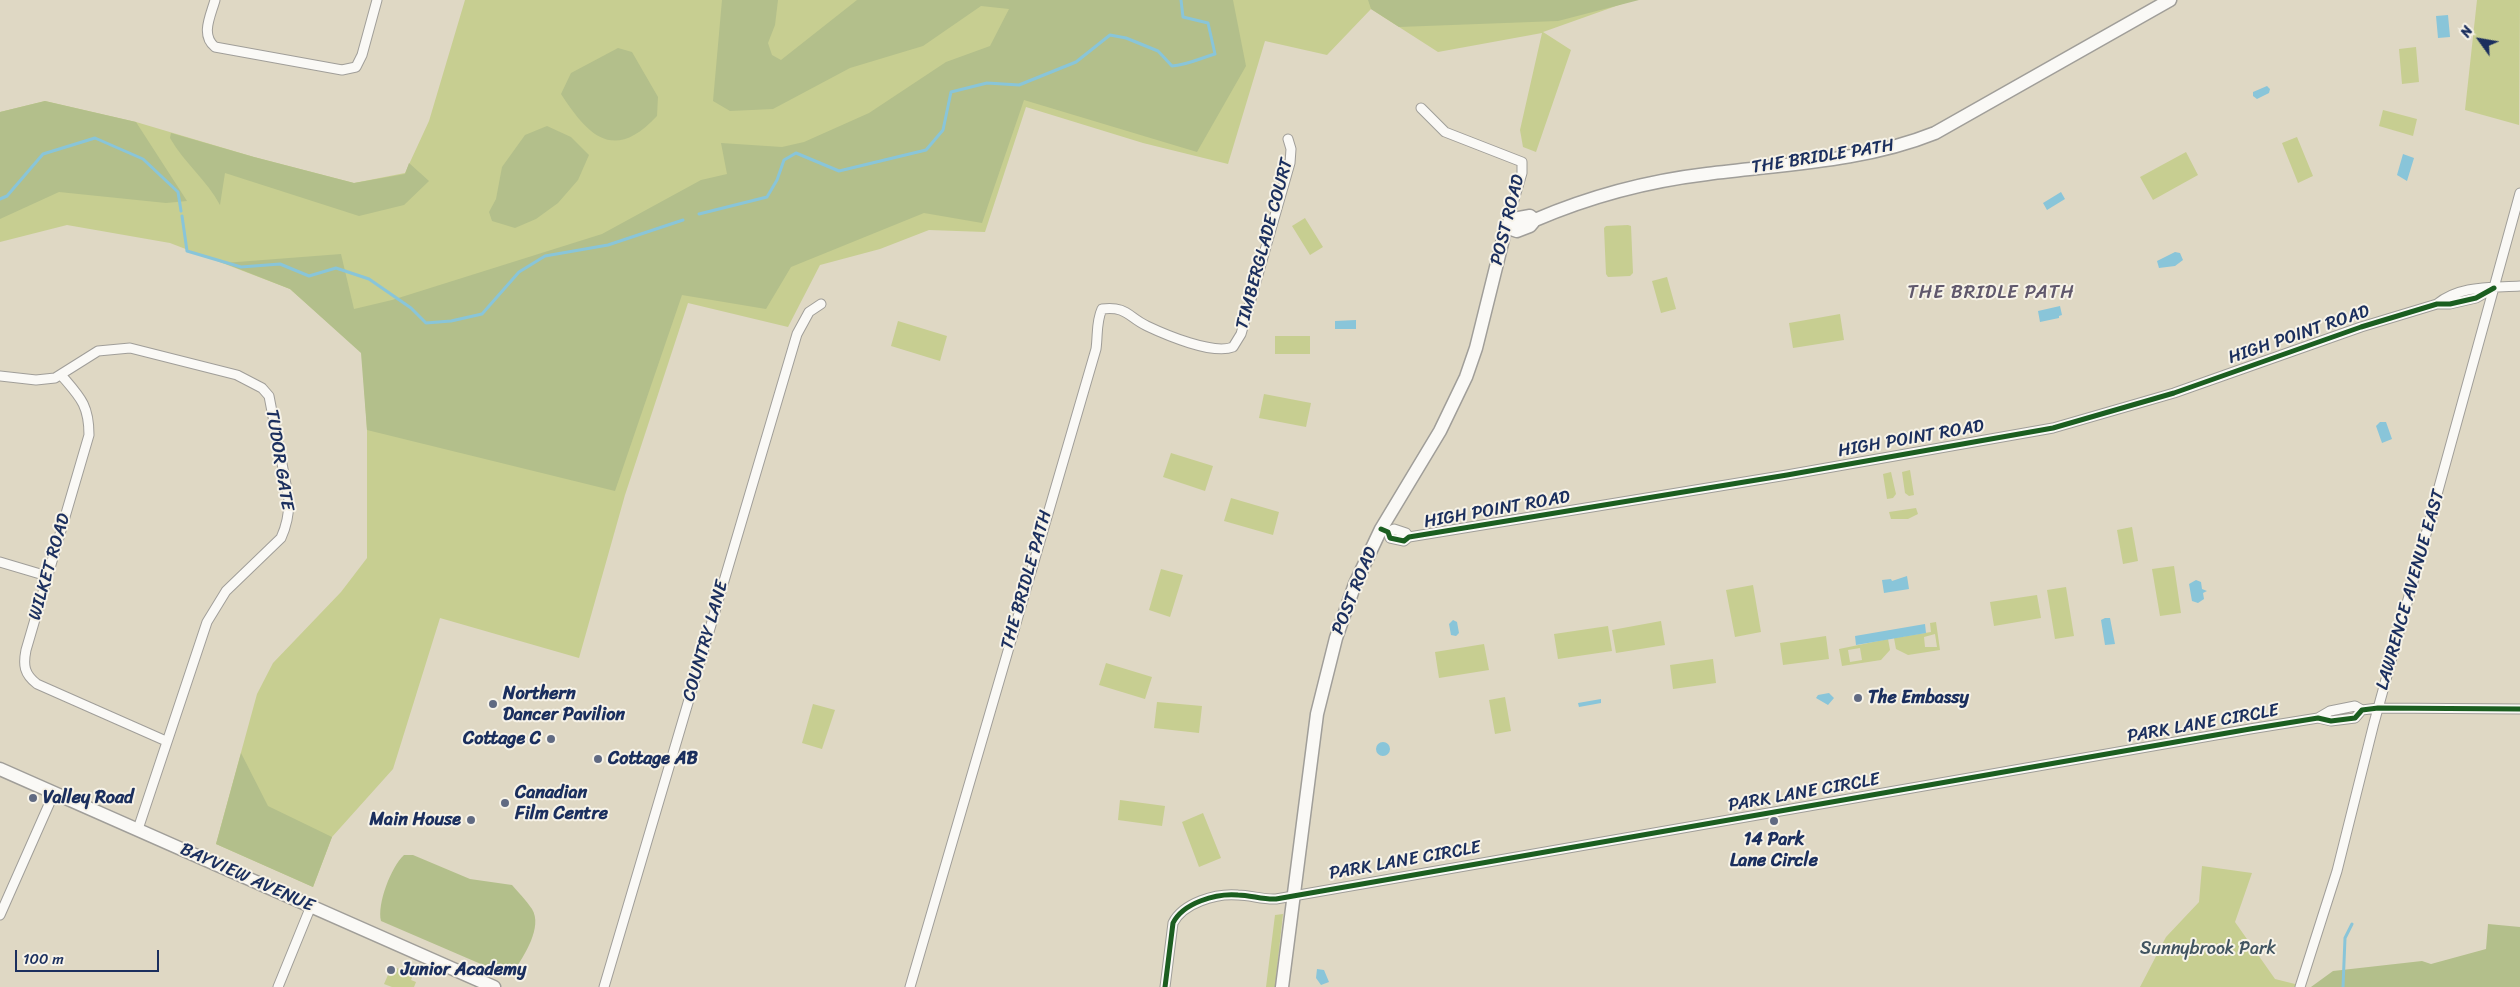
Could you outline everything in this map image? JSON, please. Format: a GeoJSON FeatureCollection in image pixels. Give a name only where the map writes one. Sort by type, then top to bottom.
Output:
{"type":"FeatureCollection","features":[{"type":"Feature","properties":{"kind":"street"},"geometry":{"type":"LineString","coordinates":[[215,0],[206,32],[210,43],[215,47],[342,70],[356,67],[362,55],[377,0]]}},
{"type":"Feature","properties":{"kind":"street","name":"THE BRIDLE PATH"},"geometry":{"type":"LineString","coordinates":[[1506,227],[1519,218],[1530,216],[1535,220],[1620,190],[1661,181],[1867,154],[1911,142],[1935,132],[2170,0]]}},
{"type":"Feature","properties":{"kind":"street","name":"POST ROAD"},"geometry":{"type":"LineString","coordinates":[[1282,987],[1317,714],[1336,638],[1355,584],[1440,431],[1466,377],[1476,348],[1506,227],[1522,172],[1522,162],[1445,132],[1421,108]]}},
{"type":"Feature","properties":{"kind":"street","name":"TIMBERGLADE COURT"},"geometry":{"type":"LineString","coordinates":[[1233,347],[1241,334],[1290,163],[1291,149],[1288,139]]}},
{"type":"Feature","properties":{"kind":"street","name":"LAWRENCE AVENUE EAST"},"geometry":{"type":"LineString","coordinates":[[2300,987],[2337,871],[2378,708],[2520,194]]}},
{"type":"Feature","properties":{"kind":"street","name":"HIGH POINT ROAD"},"geometry":{"type":"LineString","coordinates":[[1384,531],[1390,538],[1404,541],[1409,537],[1787,475],[2053,428],[2174,393],[2361,327],[2437,304],[2450,304],[2476,298],[2494,288],[2520,286]]}},
{"type":"Feature","properties":{"kind":"street","name":"COUNTRY LANE"},"geometry":{"type":"LineString","coordinates":[[604,987],[797,334],[809,312],[821,304]]}},
{"type":"Feature","properties":{"kind":"street","name":"THE BRIDLE PATH"},"geometry":{"type":"LineString","coordinates":[[910,987],[1096,349],[1098,332],[1096,321],[1102,309],[1115,308],[1127,312],[1145,325],[1178,338],[1220,350],[1233,347]]}},
{"type":"Feature","properties":{"kind":"street","name":"TUDOR GATE"},"geometry":{"type":"LineString","coordinates":[[62,376],[98,352],[116,348],[130,348],[237,375],[251,381],[269,396],[289,500],[289,512],[281,538],[237,578],[216,606],[201,637],[138,829]]}},
{"type":"Feature","properties":{"kind":"street"},"geometry":{"type":"LineString","coordinates":[[0,376],[36,380],[62,376]]}},
{"type":"Feature","properties":{"kind":"street","name":"WILKET ROAD"},"geometry":{"type":"LineString","coordinates":[[62,376],[80,397],[86,409],[89,435],[24,661],[28,678],[48,689],[166,741]]}},
{"type":"Feature","properties":{"kind":"street"},"geometry":{"type":"LineString","coordinates":[[0,562],[47,576]]}},
{"type":"Feature","properties":{"kind":"street","name":"PARK LANE CIRCLE"},"geometry":{"type":"LineString","coordinates":[[1165,987],[1173,923],[1178,914],[1215,896],[1236,894],[1273,899],[2318,718],[2330,711],[2355,706],[2362,710],[2378,708],[2520,710]]}},
{"type":"Feature","properties":{"kind":"street","name":"BAYVIEW AVENUE"},"geometry":{"type":"LineString","coordinates":[[0,769],[494,987]]}},
{"type":"Feature","properties":{"kind":"street"},"geometry":{"type":"LineString","coordinates":[[0,915],[54,792]]}},
{"type":"Feature","properties":{"kind":"street"},"geometry":{"type":"LineString","coordinates":[[278,987],[310,906]]}},
{"type":"Feature","properties":{"kind":"green space"},"geometry":{"type":"Polygon","coordinates":[[[465,0],[1633,0],[1543,32],[1571,50],[1536,152],[1523,147],[1520,130],[1542,33],[1438,52],[1371,9],[1327,55],[1265,41],[1228,164],[1143,143],[1026,107],[985,232],[929,230],[880,249],[820,265],[788,327],[688,303],[625,495],[579,658],[440,618],[393,769],[332,837],[313,887],[216,844],[257,694],[273,663],[341,592],[367,558],[367,430],[362,353],[290,289],[170,243],[67,225],[0,242],[0,112],[45,101],[136,122],[254,157],[354,183],[405,173],[429,121],[465,0]]]}},
{"type":"Feature","properties":{"kind":"green space"},"geometry":{"type":"Polygon","coordinates":[[[722,0],[778,0],[775,25],[768,43],[772,55],[781,60],[857,0],[1233,0],[1246,66],[1197,152],[1024,100],[982,223],[924,213],[791,267],[766,309],[682,295],[615,491],[367,430],[361,353],[290,289],[224,263],[341,254],[354,309],[392,300],[602,234],[701,180],[727,174],[721,143],[782,147],[804,142],[869,113],[946,62],[990,46],[1009,9],[981,6],[923,46],[850,68],[773,109],[730,111],[713,101],[722,0]]]}},
{"type":"Feature","properties":{"kind":"green space"},"geometry":{"type":"Polygon","coordinates":[[[1368,0],[1639,0],[1558,21],[1399,27],[1371,9],[1368,0]]]}},
{"type":"Feature","properties":{"kind":"green space"},"geometry":{"type":"Polygon","coordinates":[[[2477,0],[2520,0],[2519,125],[2465,110],[2477,0]]]}},
{"type":"Feature","properties":{"kind":"green space"},"geometry":{"type":"Polygon","coordinates":[[[2416,47],[2419,82],[2402,84],[2399,49],[2416,47]]]}},
{"type":"Feature","properties":{"kind":"green space"},"geometry":{"type":"Polygon","coordinates":[[[618,48],[632,52],[658,97],[657,116],[642,130],[628,138],[615,141],[603,138],[592,132],[571,109],[561,94],[571,73],[618,48]]]}},
{"type":"Feature","properties":{"kind":"green space"},"geometry":{"type":"Polygon","coordinates":[[[45,101],[136,122],[187,201],[166,203],[59,192],[0,219],[0,112],[45,101]]]}},
{"type":"Feature","properties":{"kind":"green space"},"geometry":{"type":"Polygon","coordinates":[[[2383,110],[2417,119],[2413,136],[2379,126],[2383,110]]]}},
{"type":"Feature","properties":{"kind":"green space"},"geometry":{"type":"Polygon","coordinates":[[[547,126],[571,137],[589,155],[578,180],[558,203],[536,219],[515,228],[492,221],[489,212],[496,199],[502,167],[525,135],[547,126]]]}},
{"type":"Feature","properties":{"kind":"green space"},"geometry":{"type":"Polygon","coordinates":[[[171,133],[354,183],[405,174],[409,163],[429,181],[404,205],[359,216],[225,173],[220,205],[209,188],[182,156],[170,138],[171,133]]]}},
{"type":"Feature","properties":{"kind":"green space"},"geometry":{"type":"Polygon","coordinates":[[[2297,137],[2313,176],[2298,183],[2282,143],[2297,137]]]}},
{"type":"Feature","properties":{"kind":"green space"},"geometry":{"type":"Polygon","coordinates":[[[2186,152],[2198,175],[2153,200],[2140,177],[2186,152]]]}},
{"type":"Feature","properties":{"kind":"green space"},"geometry":{"type":"Polygon","coordinates":[[[1305,218],[1323,247],[1310,255],[1292,226],[1305,218]]]}},
{"type":"Feature","properties":{"kind":"green space"},"geometry":{"type":"Polygon","coordinates":[[[1606,226],[1631,226],[1633,273],[1630,276],[1608,277],[1606,274],[1604,228],[1606,226]]]}},
{"type":"Feature","properties":{"kind":"green space"},"geometry":{"type":"Polygon","coordinates":[[[1667,277],[1676,309],[1661,313],[1652,281],[1667,277]]]}},
{"type":"Feature","properties":{"kind":"green space"},"geometry":{"type":"Polygon","coordinates":[[[1840,314],[1844,340],[1793,348],[1789,323],[1840,314]]]}},
{"type":"Feature","properties":{"kind":"green space"},"geometry":{"type":"Polygon","coordinates":[[[898,321],[947,336],[940,361],[891,346],[898,321]]]}},
{"type":"Feature","properties":{"kind":"green space"},"geometry":{"type":"Polygon","coordinates":[[[1275,336],[1310,336],[1310,354],[1275,354],[1275,336]]]}},
{"type":"Feature","properties":{"kind":"green space"},"geometry":{"type":"Polygon","coordinates":[[[1264,394],[1311,403],[1306,427],[1259,418],[1264,394]]]}},
{"type":"Feature","properties":{"kind":"green space"},"geometry":{"type":"Polygon","coordinates":[[[1171,453],[1213,466],[1205,491],[1163,477],[1171,453]]]}},
{"type":"Feature","properties":{"kind":"green space"},"geometry":{"type":"Polygon","coordinates":[[[1910,470],[1914,495],[1909,496],[1905,493],[1902,472],[1910,470]]]}},
{"type":"Feature","properties":{"kind":"green space"},"geometry":{"type":"Polygon","coordinates":[[[1891,472],[1896,494],[1893,498],[1887,499],[1883,474],[1891,472]]]}},
{"type":"Feature","properties":{"kind":"green space"},"geometry":{"type":"Polygon","coordinates":[[[1231,498],[1279,512],[1273,535],[1224,521],[1231,498]]]}},
{"type":"Feature","properties":{"kind":"green space"},"geometry":{"type":"Polygon","coordinates":[[[1916,508],[1918,514],[1908,519],[1891,519],[1889,512],[1916,508]]]}},
{"type":"Feature","properties":{"kind":"green space"},"geometry":{"type":"Polygon","coordinates":[[[2132,527],[2138,561],[2123,564],[2117,530],[2132,527]]]}},
{"type":"Feature","properties":{"kind":"green space"},"geometry":{"type":"Polygon","coordinates":[[[2174,566],[2181,613],[2160,616],[2152,569],[2174,566]]]}},
{"type":"Feature","properties":{"kind":"green space"},"geometry":{"type":"Polygon","coordinates":[[[1161,569],[1183,575],[1170,617],[1149,610],[1161,569]]]}},
{"type":"Feature","properties":{"kind":"green space"},"geometry":{"type":"Polygon","coordinates":[[[1753,585],[1761,632],[1735,637],[1726,590],[1753,585]]]}},
{"type":"Feature","properties":{"kind":"green space"},"geometry":{"type":"Polygon","coordinates":[[[2066,587],[2074,636],[2055,639],[2047,590],[2066,587]]]}},
{"type":"Feature","properties":{"kind":"green space"},"geometry":{"type":"Polygon","coordinates":[[[2037,595],[2041,618],[1994,626],[1990,602],[2037,595]]]}},
{"type":"Feature","properties":{"kind":"green space"},"geometry":{"type":"Polygon","coordinates":[[[1661,621],[1665,645],[1616,653],[1612,630],[1661,621]]]}},
{"type":"Feature","properties":{"kind":"green space"},"geometry":{"type":"Polygon","coordinates":[[[1936,622],[1940,650],[1908,655],[1896,649],[1894,638],[1931,632],[1930,623],[1936,622]],[[1935,634],[1924,637],[1925,647],[1937,647],[1935,634]]]}},
{"type":"Feature","properties":{"kind":"green space"},"geometry":{"type":"Polygon","coordinates":[[[1608,626],[1612,651],[1558,659],[1554,634],[1608,626]]]}},
{"type":"Feature","properties":{"kind":"green space"},"geometry":{"type":"Polygon","coordinates":[[[1826,636],[1829,659],[1783,665],[1780,643],[1826,636]]]}},
{"type":"Feature","properties":{"kind":"green space"},"geometry":{"type":"Polygon","coordinates":[[[1888,639],[1890,650],[1881,660],[1842,666],[1839,649],[1888,639]],[[1860,648],[1848,650],[1850,662],[1862,660],[1860,648]]]}},
{"type":"Feature","properties":{"kind":"green space"},"geometry":{"type":"Polygon","coordinates":[[[1484,644],[1489,670],[1439,678],[1435,652],[1484,644]]]}},
{"type":"Feature","properties":{"kind":"green space"},"geometry":{"type":"Polygon","coordinates":[[[1713,659],[1716,683],[1673,689],[1670,665],[1713,659]]]}},
{"type":"Feature","properties":{"kind":"green space"},"geometry":{"type":"Polygon","coordinates":[[[1106,663],[1152,677],[1145,699],[1099,685],[1106,663]]]}},
{"type":"Feature","properties":{"kind":"green space"},"geometry":{"type":"Polygon","coordinates":[[[1505,697],[1511,731],[1495,734],[1489,700],[1505,697]]]}},
{"type":"Feature","properties":{"kind":"green space"},"geometry":{"type":"Polygon","coordinates":[[[1157,702],[1202,706],[1199,733],[1154,728],[1157,702]]]}},
{"type":"Feature","properties":{"kind":"green space"},"geometry":{"type":"Polygon","coordinates":[[[813,704],[835,710],[822,749],[802,743],[813,704]]]}},
{"type":"Feature","properties":{"kind":"green space"},"geometry":{"type":"Polygon","coordinates":[[[241,753],[268,806],[332,837],[313,887],[216,844],[241,753]]]}},
{"type":"Feature","properties":{"kind":"green space"},"geometry":{"type":"Polygon","coordinates":[[[1120,800],[1165,806],[1162,826],[1118,820],[1120,800]]]}},
{"type":"Feature","properties":{"kind":"green space"},"geometry":{"type":"Polygon","coordinates":[[[1203,813],[1221,858],[1199,867],[1182,822],[1203,813]]]}},
{"type":"Feature","properties":{"kind":"green space"},"geometry":{"type":"Polygon","coordinates":[[[404,855],[413,855],[470,879],[512,885],[525,899],[535,916],[534,933],[531,941],[514,971],[504,974],[381,921],[381,905],[386,886],[394,868],[404,855]]]}},
{"type":"Feature","properties":{"kind":"green space","name":"Sunnybrook Park"},"geometry":{"type":"Polygon","coordinates":[[[2202,866],[2252,873],[2235,922],[2275,979],[2307,987],[2140,987],[2166,937],[2199,902],[2202,866]]]}},
{"type":"Feature","properties":{"kind":"green space"},"geometry":{"type":"Polygon","coordinates":[[[1283,914],[1275,987],[1266,987],[1275,915],[1283,914]]]}},
{"type":"Feature","properties":{"kind":"green space","name":"Sunnybrook Park"},"geometry":{"type":"Polygon","coordinates":[[[2488,924],[2520,927],[2520,987],[2311,987],[2333,971],[2422,961],[2431,964],[2486,949],[2488,924]]]}},
{"type":"Feature","properties":{"kind":"green space"},"geometry":{"type":"Polygon","coordinates":[[[392,966],[413,975],[411,980],[416,982],[414,987],[392,987],[384,984],[392,966]]]}},
{"type":"Feature","properties":{"kind":"water"},"geometry":{"type":"Polygon","coordinates":[[[2448,15],[2450,37],[2438,38],[2436,16],[2448,15]]]}},
{"type":"Feature","properties":{"kind":"water"},"geometry":{"type":"Polygon","coordinates":[[[2267,86],[2270,89],[2269,93],[2257,99],[2253,96],[2253,92],[2267,86]]]}},
{"type":"Feature","properties":{"kind":"water"},"geometry":{"type":"Polygon","coordinates":[[[2403,154],[2414,158],[2407,181],[2397,175],[2403,154]]]}},
{"type":"Feature","properties":{"kind":"water"},"geometry":{"type":"Polygon","coordinates":[[[2061,192],[2065,199],[2047,210],[2043,203],[2061,192]]]}},
{"type":"Feature","properties":{"kind":"water"},"geometry":{"type":"Polygon","coordinates":[[[2175,252],[2180,253],[2183,260],[2175,266],[2159,268],[2157,261],[2175,252]]]}},
{"type":"Feature","properties":{"kind":"water"},"geometry":{"type":"Polygon","coordinates":[[[2060,306],[2062,315],[2059,318],[2040,322],[2038,311],[2060,306]]]}},
{"type":"Feature","properties":{"kind":"water"},"geometry":{"type":"Polygon","coordinates":[[[1356,320],[1356,329],[1335,329],[1335,321],[1356,320]]]}},
{"type":"Feature","properties":{"kind":"water"},"geometry":{"type":"Polygon","coordinates":[[[2380,422],[2386,422],[2392,439],[2382,443],[2376,426],[2380,422]]]}},
{"type":"Feature","properties":{"kind":"water"},"geometry":{"type":"Polygon","coordinates":[[[1907,576],[1909,589],[1884,593],[1882,580],[1891,579],[1892,581],[1907,576]]]}},
{"type":"Feature","properties":{"kind":"water"},"geometry":{"type":"Polygon","coordinates":[[[2196,580],[2201,582],[2202,589],[2207,591],[2203,593],[2204,599],[2198,603],[2192,601],[2189,584],[2196,580]]]}},
{"type":"Feature","properties":{"kind":"water"},"geometry":{"type":"Polygon","coordinates":[[[2110,618],[2115,644],[2105,645],[2101,620],[2110,618]]]}},
{"type":"Feature","properties":{"kind":"water"},"geometry":{"type":"Polygon","coordinates":[[[1453,620],[1457,622],[1459,633],[1456,636],[1451,635],[1449,624],[1453,620]]]}},
{"type":"Feature","properties":{"kind":"water"},"geometry":{"type":"Polygon","coordinates":[[[1925,624],[1926,633],[1856,645],[1855,636],[1925,624]]]}},
{"type":"Feature","properties":{"kind":"water"},"geometry":{"type":"Polygon","coordinates":[[[1829,693],[1834,698],[1828,705],[1816,698],[1818,695],[1829,693]]]}},
{"type":"Feature","properties":{"kind":"water"},"geometry":{"type":"Polygon","coordinates":[[[1601,699],[1601,703],[1579,707],[1578,703],[1601,699]]]}},
{"type":"Feature","properties":{"kind":"water"},"geometry":{"type":"Polygon","coordinates":[[[1383,742],[1388,744],[1390,749],[1388,754],[1383,756],[1378,754],[1376,749],[1378,744],[1383,742]]]}},
{"type":"Feature","properties":{"kind":"water"},"geometry":{"type":"Polygon","coordinates":[[[1317,969],[1324,970],[1329,982],[1321,985],[1316,978],[1317,969]]]}},
{"type":"Feature","properties":{"kind":"waterway"},"geometry":{"type":"LineString","coordinates":[[699,214],[767,197],[777,180],[784,160],[796,153],[839,171],[926,150],[943,130],[951,92],[987,83],[1019,85],[1076,62],[1110,35],[1126,38],[1158,51],[1172,66],[1189,63],[1215,54],[1208,23],[1183,17],[1181,0]]}},
{"type":"Feature","properties":{"kind":"waterway"},"geometry":{"type":"LineString","coordinates":[[0,199],[7,196],[43,154],[95,138],[143,159],[178,192],[181,211]]}},
{"type":"Feature","properties":{"kind":"waterway"},"geometry":{"type":"LineString","coordinates":[[182,216],[187,251],[241,267],[280,264],[309,276],[336,268],[369,279],[411,308],[426,323],[451,321],[482,314],[519,272],[545,256],[608,245],[683,220]]}},
{"type":"Feature","properties":{"kind":"waterway"},"geometry":{"type":"LineString","coordinates":[[2343,987],[2345,938],[2352,924]]}},
{"type":"Feature","properties":{"kind":"cycle path"},"geometry":{"type":"LineString","coordinates":[[1381,529],[1388,532],[1390,538],[1404,541],[1409,537],[1787,475],[2053,428],[2174,393],[2361,327],[2437,304],[2450,304],[2476,298],[2494,288]]}},
{"type":"Feature","properties":{"kind":"cycle path"},"geometry":{"type":"LineString","coordinates":[[1165,987],[1173,923],[1184,910],[1210,898],[1243,895],[1276,899],[2250,729],[2318,718],[2331,721],[2355,718],[2362,710],[2378,708],[2520,709]]}},
{"type":"Feature","properties":{"kind":"place","name":"The Embassy"},"geometry":{"type":"Point","coordinates":[1858,698]}},
{"type":"Feature","properties":{"kind":"place","name":"Northern Dancer Pavilion"},"geometry":{"type":"Point","coordinates":[493,704]}},
{"type":"Feature","properties":{"kind":"place","name":"Cottage C"},"geometry":{"type":"Point","coordinates":[551,739]}},
{"type":"Feature","properties":{"kind":"place","name":"Cottage AB"},"geometry":{"type":"Point","coordinates":[598,759]}},
{"type":"Feature","properties":{"kind":"place","name":"Valley Road"},"geometry":{"type":"Point","coordinates":[33,798]}},
{"type":"Feature","properties":{"kind":"place","name":"Canadian Film Centre"},"geometry":{"type":"Point","coordinates":[505,803]}},
{"type":"Feature","properties":{"kind":"place","name":"Main House"},"geometry":{"type":"Point","coordinates":[471,820]}},
{"type":"Feature","properties":{"kind":"place","name":"14 Park Lane Circle"},"geometry":{"type":"Point","coordinates":[1774,821]}},
{"type":"Feature","properties":{"kind":"place","name":"Junior Academy"},"geometry":{"type":"Point","coordinates":[391,970]}},
{"type":"Feature","properties":{"kind":"district","name":"THE BRIDLE PATH"},"geometry":{"type":"Point","coordinates":[1991,293]}}]}
